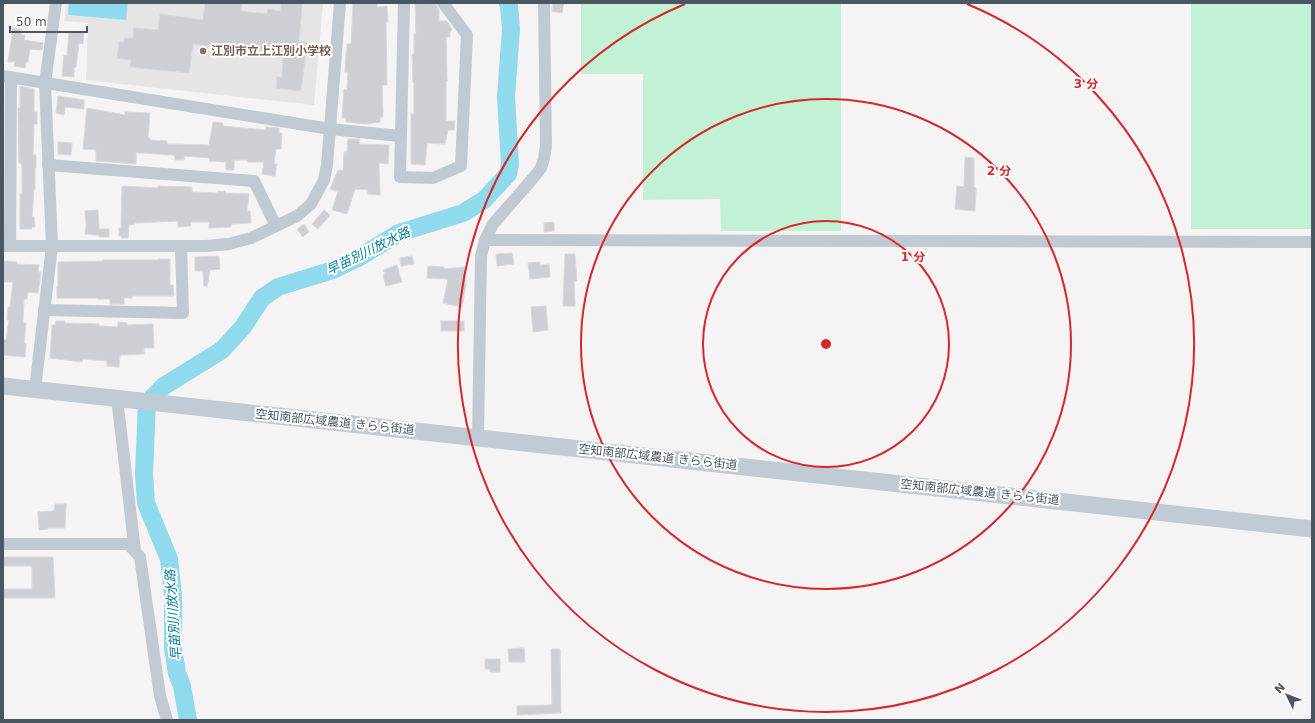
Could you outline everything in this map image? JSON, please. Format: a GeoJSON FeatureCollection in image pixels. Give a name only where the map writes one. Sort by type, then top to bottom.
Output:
{"type":"FeatureCollection","features":[{"type":"Feature","properties":{"kind":"street"},"geometry":{"type":"LineString","coordinates":[[35,389],[52,246],[45,83],[56,3]]}},
{"type":"Feature","properties":{"kind":"street"},"geometry":{"type":"LineString","coordinates":[[340,3],[330,129],[324,180],[311,204],[297,216],[251,238],[229,244],[206,246],[7,246],[7,77],[330,129],[400,136]]}},
{"type":"Feature","properties":{"kind":"street"},"geometry":{"type":"LineString","coordinates":[[404,3],[400,178],[433,178],[461,166],[467,34],[443,3]]}},
{"type":"Feature","properties":{"kind":"street"},"geometry":{"type":"LineString","coordinates":[[478,438],[481,256],[485,240],[493,224],[541,168],[544,158],[546,138],[544,3]]}},
{"type":"Feature","properties":{"kind":"street"},"geometry":{"type":"LineString","coordinates":[[48,165],[254,181],[276,226]]}},
{"type":"Feature","properties":{"kind":"street"},"geometry":{"type":"LineString","coordinates":[[485,240],[1312,242]]}},
{"type":"Feature","properties":{"kind":"street"},"geometry":{"type":"LineString","coordinates":[[44,310],[183,313],[181,246]]}},
{"type":"Feature","properties":{"kind":"street","name":"空知南部広域農道 きらら街道"},"geometry":{"type":"LineString","coordinates":[[3,386],[1312,529]]}},
{"type":"Feature","properties":{"kind":"street"},"geometry":{"type":"LineString","coordinates":[[117,398],[135,551]]}},
{"type":"Feature","properties":{"kind":"street"},"geometry":{"type":"LineString","coordinates":[[3,544],[128,544],[135,551],[140,557],[160,696],[167,720]]}},
{"type":"Feature","properties":{"kind":"shaded area","name":"江別市立上江別小学校"},"geometry":{"type":"Polygon","coordinates":[[[67,3],[323,3],[314,105],[86,80],[88,23],[64,21],[67,3]]]}},
{"type":"Feature","properties":{"kind":"green space"},"geometry":{"type":"Polygon","coordinates":[[[581,3],[841,3],[841,231],[721,231],[720,199],[643,200],[643,74],[581,74],[581,3]]]}},
{"type":"Feature","properties":{"kind":"green space"},"geometry":{"type":"Polygon","coordinates":[[[1191,3],[1312,3],[1312,229],[1191,229],[1191,3]]]}},
{"type":"Feature","properties":{"kind":"water"},"geometry":{"type":"Polygon","coordinates":[[[69,3],[128,3],[126,20],[68,15],[69,3]]]}},
{"type":"Feature","properties":{"kind":"building"},"geometry":{"type":"Polygon","coordinates":[[[205,3],[242,3],[241,11],[267,14],[268,9],[280,11],[281,3],[302,3],[299,42],[307,42],[301,91],[276,88],[277,77],[282,77],[283,58],[270,57],[271,52],[193,44],[189,73],[130,67],[131,60],[117,58],[119,42],[124,42],[124,38],[133,38],[134,28],[158,30],[160,14],[203,20],[205,3]]]}},
{"type":"Feature","properties":{"kind":"building"},"geometry":{"type":"Polygon","coordinates":[[[353,3],[377,3],[377,7],[387,6],[387,85],[382,85],[383,117],[380,117],[380,122],[366,124],[346,122],[346,118],[342,118],[344,89],[347,90],[348,72],[345,72],[346,53],[347,44],[351,44],[353,3]]]}},
{"type":"Feature","properties":{"kind":"building"},"geometry":{"type":"Polygon","coordinates":[[[415,3],[436,4],[439,10],[439,21],[447,21],[452,30],[450,32],[450,37],[446,37],[446,121],[455,121],[454,130],[448,130],[445,144],[427,143],[425,165],[411,164],[411,114],[414,114],[412,54],[414,54],[414,34],[416,34],[415,3]]]}},
{"type":"Feature","properties":{"kind":"building"},"geometry":{"type":"Polygon","coordinates":[[[553,3],[564,3],[562,13],[552,11],[553,3]]]}},
{"type":"Feature","properties":{"kind":"building"},"geometry":{"type":"Polygon","coordinates":[[[13,28],[22,30],[21,35],[25,35],[24,40],[43,43],[42,50],[30,49],[28,62],[26,62],[25,68],[14,66],[15,62],[8,62],[13,28]]]}},
{"type":"Feature","properties":{"kind":"building"},"geometry":{"type":"Polygon","coordinates":[[[69,32],[84,33],[83,44],[79,43],[76,67],[74,68],[74,77],[62,76],[64,55],[67,56],[69,32]]]}},
{"type":"Feature","properties":{"kind":"building"},"geometry":{"type":"Polygon","coordinates":[[[20,86],[34,89],[34,112],[37,112],[37,124],[34,124],[33,155],[36,155],[32,217],[34,217],[35,227],[32,227],[32,229],[20,229],[22,168],[21,163],[19,163],[18,108],[20,108],[20,86]]]}},
{"type":"Feature","properties":{"kind":"building"},"geometry":{"type":"Polygon","coordinates":[[[58,96],[84,100],[84,109],[65,107],[64,115],[56,113],[58,96]]]}},
{"type":"Feature","properties":{"kind":"building"},"geometry":{"type":"Polygon","coordinates":[[[87,108],[125,115],[125,112],[150,113],[148,138],[150,138],[150,140],[167,141],[167,144],[209,145],[213,122],[223,123],[223,126],[266,130],[266,127],[279,128],[279,133],[282,133],[281,149],[276,149],[274,164],[277,164],[275,176],[262,174],[264,162],[248,162],[247,160],[234,160],[234,170],[226,170],[226,162],[209,161],[209,158],[184,156],[184,160],[175,160],[175,156],[172,155],[144,153],[136,153],[136,164],[96,161],[96,150],[83,149],[87,108]]]}},
{"type":"Feature","properties":{"kind":"building"},"geometry":{"type":"Polygon","coordinates":[[[348,139],[360,139],[359,144],[389,145],[388,164],[379,163],[380,195],[368,194],[368,190],[355,189],[347,214],[332,210],[338,192],[330,189],[338,170],[343,171],[344,152],[347,152],[348,139]]]}},
{"type":"Feature","properties":{"kind":"building"},"geometry":{"type":"Polygon","coordinates":[[[58,142],[72,143],[71,155],[58,154],[58,142]]]}},
{"type":"Feature","properties":{"kind":"building"},"geometry":{"type":"Polygon","coordinates":[[[965,157],[974,158],[974,187],[976,188],[975,211],[955,209],[957,186],[964,187],[965,157]]]}},
{"type":"Feature","properties":{"kind":"building"},"geometry":{"type":"Polygon","coordinates":[[[122,186],[158,188],[158,186],[192,187],[192,192],[217,193],[225,191],[225,193],[249,194],[247,211],[250,211],[251,223],[231,224],[231,227],[209,228],[209,222],[191,222],[191,226],[178,227],[178,221],[135,223],[129,225],[128,238],[121,238],[121,236],[119,236],[119,228],[121,228],[122,186]]]}},
{"type":"Feature","properties":{"kind":"building"},"geometry":{"type":"Polygon","coordinates":[[[98,210],[99,229],[109,229],[109,237],[99,237],[99,235],[85,234],[85,211],[98,210]]]}},
{"type":"Feature","properties":{"kind":"building"},"geometry":{"type":"Polygon","coordinates":[[[324,210],[330,215],[318,229],[312,224],[324,210]]]}},
{"type":"Feature","properties":{"kind":"building"},"geometry":{"type":"Polygon","coordinates":[[[554,222],[554,231],[544,232],[544,223],[554,222]]]}},
{"type":"Feature","properties":{"kind":"building"},"geometry":{"type":"Polygon","coordinates":[[[304,224],[309,232],[303,237],[297,229],[304,224]]]}},
{"type":"Feature","properties":{"kind":"building"},"geometry":{"type":"Polygon","coordinates":[[[512,253],[514,264],[497,266],[496,254],[512,253]]]}},
{"type":"Feature","properties":{"kind":"building"},"geometry":{"type":"Polygon","coordinates":[[[565,254],[575,254],[577,281],[574,281],[575,306],[563,306],[565,254]]]}},
{"type":"Feature","properties":{"kind":"building"},"geometry":{"type":"Polygon","coordinates":[[[219,256],[220,269],[210,270],[207,286],[204,286],[203,271],[195,271],[195,257],[219,256]]]}},
{"type":"Feature","properties":{"kind":"building"},"geometry":{"type":"Polygon","coordinates":[[[412,256],[414,264],[401,266],[400,258],[412,256]]]}},
{"type":"Feature","properties":{"kind":"building"},"geometry":{"type":"Polygon","coordinates":[[[170,259],[170,285],[173,285],[174,296],[132,296],[132,298],[124,298],[124,304],[110,304],[110,299],[57,298],[58,262],[170,259]]]}},
{"type":"Feature","properties":{"kind":"building"},"geometry":{"type":"Polygon","coordinates":[[[3,261],[17,262],[17,264],[39,265],[38,272],[41,272],[38,293],[28,292],[27,299],[24,299],[23,323],[26,323],[24,343],[26,344],[25,357],[3,355],[3,340],[6,340],[9,320],[7,320],[8,307],[10,307],[13,282],[3,282],[3,261]]]}},
{"type":"Feature","properties":{"kind":"building"},"geometry":{"type":"Polygon","coordinates":[[[540,262],[540,265],[549,264],[550,277],[530,279],[528,263],[540,262]]]}},
{"type":"Feature","properties":{"kind":"building"},"geometry":{"type":"Polygon","coordinates":[[[397,265],[402,282],[386,286],[383,275],[385,274],[383,270],[397,265]]]}},
{"type":"Feature","properties":{"kind":"building"},"geometry":{"type":"Polygon","coordinates":[[[428,266],[444,267],[444,269],[465,267],[466,285],[462,307],[443,303],[448,279],[427,278],[428,266]]]}},
{"type":"Feature","properties":{"kind":"building"},"geometry":{"type":"Polygon","coordinates":[[[546,306],[548,330],[533,332],[531,307],[546,306]]]}},
{"type":"Feature","properties":{"kind":"building"},"geometry":{"type":"Polygon","coordinates":[[[56,321],[118,327],[118,322],[127,323],[127,325],[153,324],[154,348],[144,348],[144,354],[120,355],[119,367],[107,366],[107,361],[83,359],[82,362],[50,358],[52,325],[55,325],[56,321]]]}},
{"type":"Feature","properties":{"kind":"building"},"geometry":{"type":"Polygon","coordinates":[[[441,321],[464,321],[464,331],[441,331],[441,321]]]}},
{"type":"Feature","properties":{"kind":"building"},"geometry":{"type":"Polygon","coordinates":[[[55,504],[66,504],[65,528],[48,528],[39,530],[38,512],[54,511],[55,504]]]}},
{"type":"Feature","properties":{"kind":"building"},"geometry":{"type":"Polygon","coordinates":[[[3,557],[53,557],[55,598],[3,598],[3,589],[32,589],[32,566],[3,566],[3,557]]]}},
{"type":"Feature","properties":{"kind":"building"},"geometry":{"type":"Polygon","coordinates":[[[524,648],[525,662],[509,662],[508,649],[524,648]]]}},
{"type":"Feature","properties":{"kind":"building"},"geometry":{"type":"Polygon","coordinates":[[[551,649],[560,649],[561,713],[517,715],[517,706],[552,705],[551,649]]]}},
{"type":"Feature","properties":{"kind":"building"},"geometry":{"type":"Polygon","coordinates":[[[485,659],[500,659],[500,672],[490,672],[490,669],[485,669],[485,659]]]}},
{"type":"Feature","properties":{"kind":"waterway","name":"早苗別川放水路"},"geometry":{"type":"LineString","coordinates":[[188,720],[173,648],[173,596],[169,559],[146,503],[144,474],[147,403],[164,386],[222,350],[243,327],[262,298],[278,287],[333,270],[358,258],[399,233],[463,213],[484,200],[508,174],[510,164],[506,97],[511,29],[508,3]]}},
{"type":"Feature","properties":{"kind":"place","name":"江別市立上江別小学校"},"geometry":{"type":"Point","coordinates":[203,51]}}]}
